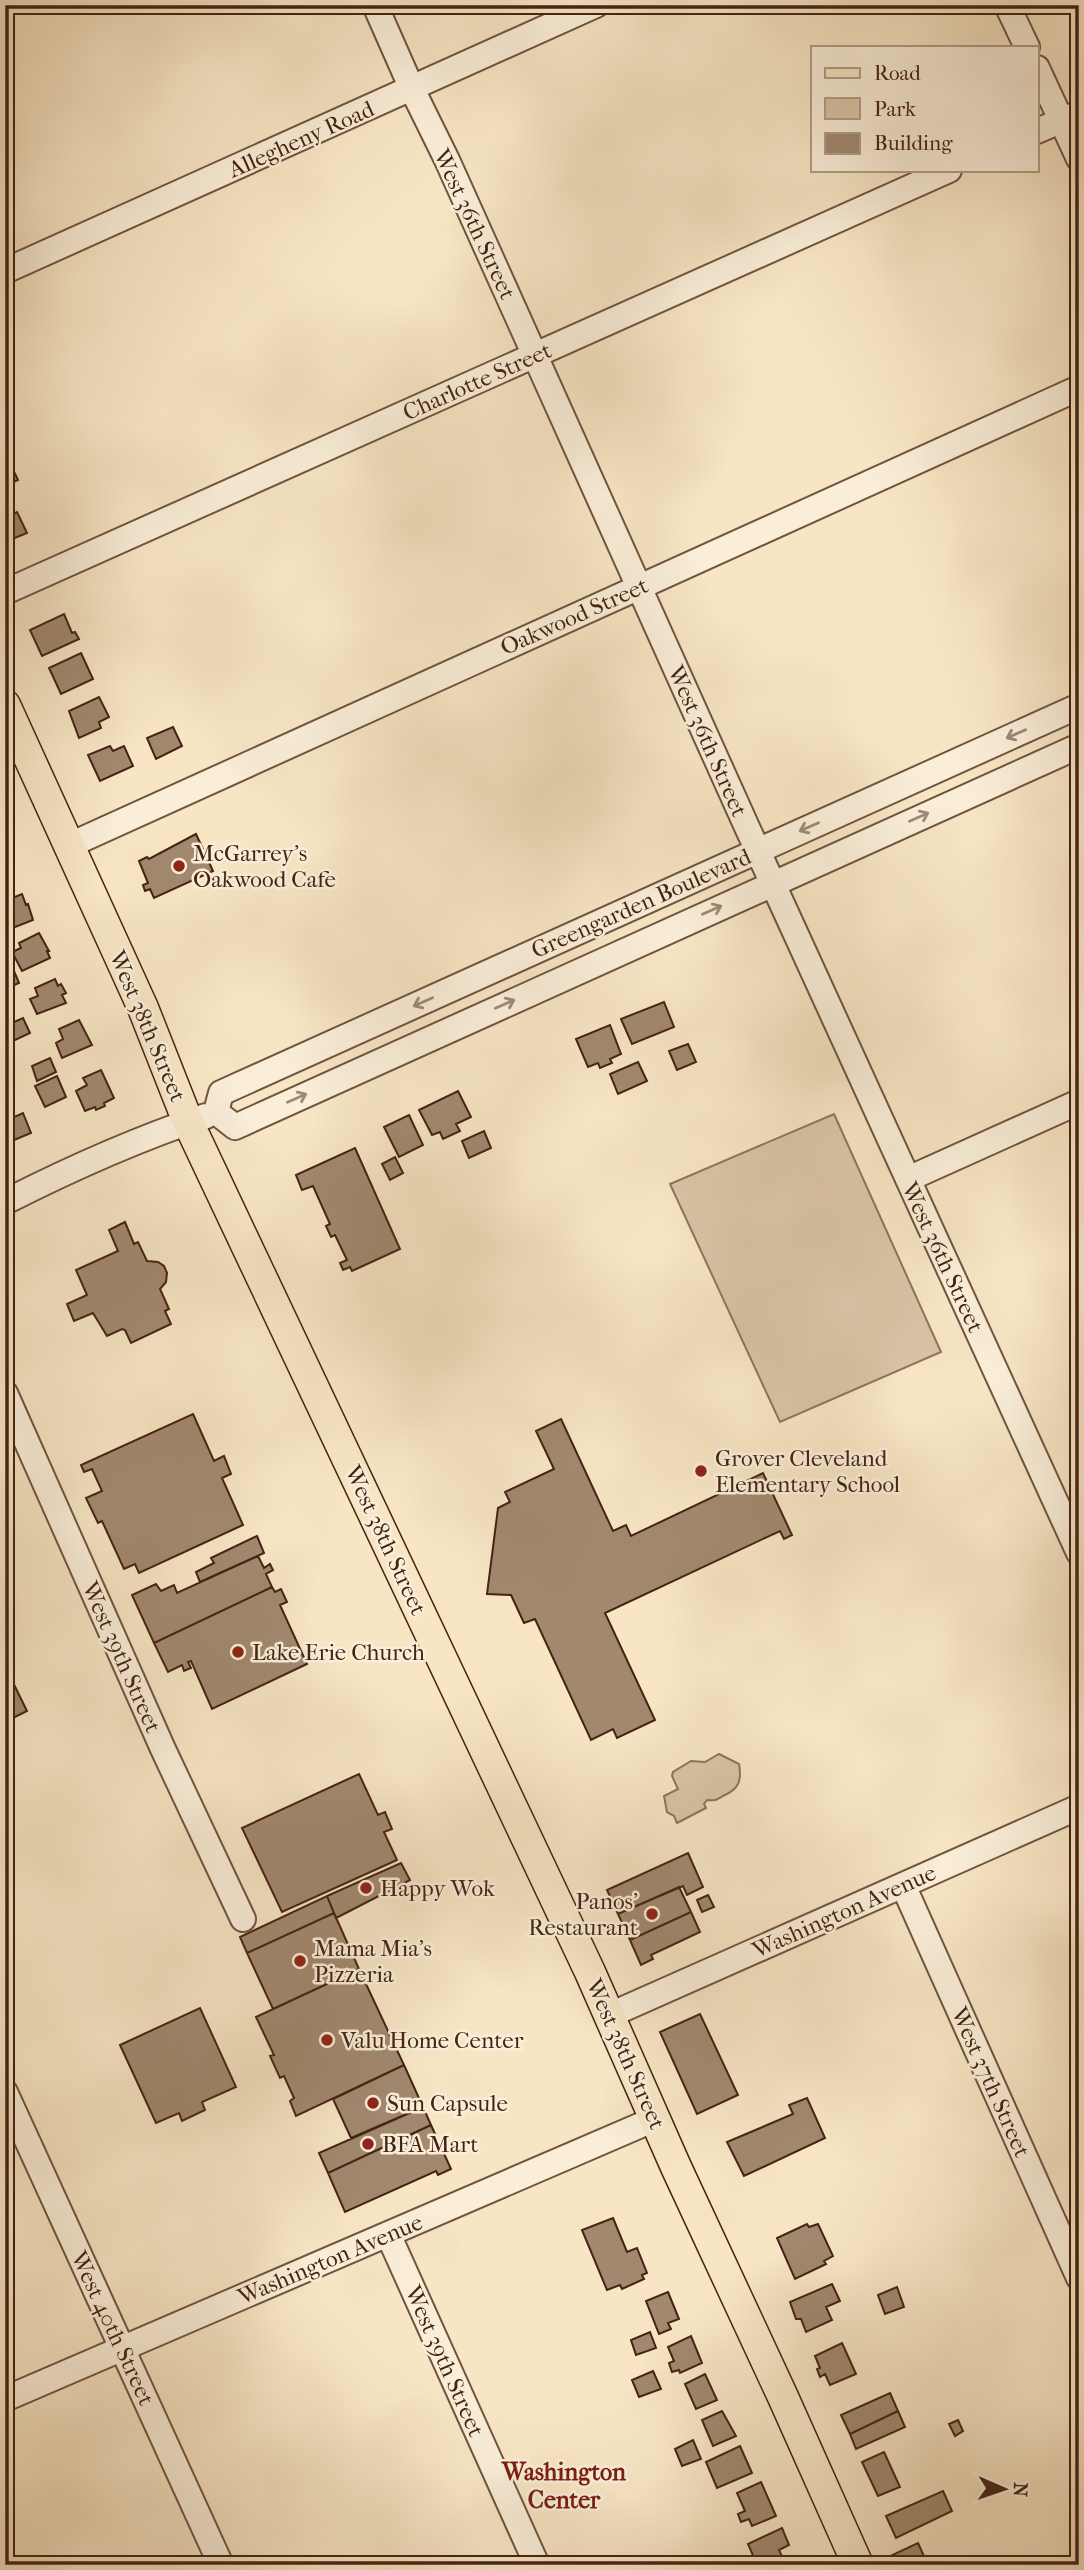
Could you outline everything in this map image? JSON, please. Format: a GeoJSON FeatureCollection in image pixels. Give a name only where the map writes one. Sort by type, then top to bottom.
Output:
{"type":"FeatureCollection","features":[{"type":"Feature","properties":{"kind":"main road","name":"West 38th Street"},"geometry":{"type":"LineString","coordinates":[[5,705],[143,1008],[188,1122],[610,2015],[858,2565]]}},
{"type":"Feature","properties":{"kind":"street","name":"West 36th Street"},"geometry":{"type":"LineString","coordinates":[[374,5],[447,160],[908,1179],[1077,1543]]}},
{"type":"Feature","properties":{"kind":"street","name":"Allegheny Road"},"geometry":{"type":"LineString","coordinates":[[5,271],[596,5]]}},
{"type":"Feature","properties":{"kind":"street"},"geometry":{"type":"LineString","coordinates":[[1007,5],[1027,46]]}},
{"type":"Feature","properties":{"kind":"street"},"geometry":{"type":"LineString","coordinates":[[1038,69],[1070,117],[1079,159]]}},
{"type":"Feature","properties":{"kind":"street"},"geometry":{"type":"LineString","coordinates":[[1038,131],[1070,117]]}},
{"type":"Feature","properties":{"kind":"street","name":"Charlotte Street"},"geometry":{"type":"LineString","coordinates":[[5,592],[944,172]]}},
{"type":"Feature","properties":{"kind":"street","name":"Oakwood Street"},"geometry":{"type":"LineString","coordinates":[[70,845],[1079,388]]}},
{"type":"Feature","properties":{"kind":"street","name":"Greengarden Boulevard"},"geometry":{"type":"LineString","coordinates":[[1079,706],[221,1093],[216,1112],[235,1127],[1079,746]]}},
{"type":"Feature","properties":{"kind":"street"},"geometry":{"type":"LineString","coordinates":[[908,1179],[1079,1102]]}},
{"type":"Feature","properties":{"kind":"street"},"geometry":{"type":"LineString","coordinates":[[5,1202],[66,1172],[216,1112]]}},
{"type":"Feature","properties":{"kind":"street","name":"West 39th Street"},"geometry":{"type":"LineString","coordinates":[[5,1393],[163,1749],[243,1919]]}},
{"type":"Feature","properties":{"kind":"street","name":"Washington Avenue"},"geometry":{"type":"LineString","coordinates":[[610,2015],[1079,1807]]}},
{"type":"Feature","properties":{"kind":"street","name":"West 37th Street"},"geometry":{"type":"LineString","coordinates":[[903,1885],[1079,2278]]}},
{"type":"Feature","properties":{"kind":"street","name":"West 40th Street"},"geometry":{"type":"LineString","coordinates":[[5,2092],[221,2565]]}},
{"type":"Feature","properties":{"kind":"street","name":"Washington Avenue"},"geometry":{"type":"LineString","coordinates":[[5,2399],[655,2119]]}},
{"type":"Feature","properties":{"kind":"street","name":"West 39th Street"},"geometry":{"type":"LineString","coordinates":[[388,2234],[537,2565]]}},
{"type":"Feature","properties":{"kind":"green space"},"geometry":{"type":"Polygon","coordinates":[[[834,1114],[941,1352],[780,1422],[670,1184],[834,1114]]]}},
{"type":"Feature","properties":{"kind":"green space"},"geometry":{"type":"Polygon","coordinates":[[[719,1754],[739,1764],[738,1784],[719,1798],[707,1800],[704,1804],[706,1808],[677,1823],[674,1816],[667,1812],[664,1796],[678,1789],[673,1772],[691,1761],[705,1762],[719,1754]]]}},
{"type":"Feature","properties":{"kind":"building"},"geometry":{"type":"Polygon","coordinates":[[[9,461],[18,480],[5,486],[5,463],[9,461]]]}},
{"type":"Feature","properties":{"kind":"building"},"geometry":{"type":"Polygon","coordinates":[[[17,512],[27,533],[5,542],[5,518],[17,512]]]}},
{"type":"Feature","properties":{"kind":"building"},"geometry":{"type":"Polygon","coordinates":[[[64,614],[72,633],[75,632],[79,639],[42,656],[30,630],[64,614]]]}},
{"type":"Feature","properties":{"kind":"building"},"geometry":{"type":"Polygon","coordinates":[[[81,653],[93,679],[61,694],[49,668],[81,653]]]}},
{"type":"Feature","properties":{"kind":"building"},"geometry":{"type":"Polygon","coordinates":[[[99,697],[109,717],[99,722],[101,728],[79,738],[69,711],[99,697]]]}},
{"type":"Feature","properties":{"kind":"building"},"geometry":{"type":"Polygon","coordinates":[[[173,727],[182,746],[156,759],[147,738],[173,727]]]}},
{"type":"Feature","properties":{"kind":"building"},"geometry":{"type":"Polygon","coordinates":[[[110,746],[113,751],[124,746],[133,766],[100,781],[88,755],[110,746]]]}},
{"type":"Feature","properties":{"kind":"building"},"geometry":{"type":"Polygon","coordinates":[[[196,834],[213,871],[154,898],[150,889],[145,891],[143,885],[148,883],[139,861],[147,857],[149,859],[196,834]]]}},
{"type":"Feature","properties":{"kind":"building"},"geometry":{"type":"Polygon","coordinates":[[[22,894],[33,920],[5,931],[5,901],[22,894]]]}},
{"type":"Feature","properties":{"kind":"building"},"geometry":{"type":"Polygon","coordinates":[[[39,933],[50,958],[22,971],[12,952],[21,948],[19,943],[39,933]]]}},
{"type":"Feature","properties":{"kind":"building"},"geometry":{"type":"Polygon","coordinates":[[[14,971],[19,983],[5,989],[5,975],[14,971]]]}},
{"type":"Feature","properties":{"kind":"building"},"geometry":{"type":"Polygon","coordinates":[[[55,979],[66,993],[62,995],[66,1003],[37,1014],[30,999],[38,996],[35,988],[55,979]]]}},
{"type":"Feature","properties":{"kind":"building"},"geometry":{"type":"Polygon","coordinates":[[[664,1002],[674,1027],[632,1044],[621,1019],[664,1002]]]}},
{"type":"Feature","properties":{"kind":"building"},"geometry":{"type":"Polygon","coordinates":[[[23,1018],[30,1033],[11,1042],[5,1026],[23,1018]]]}},
{"type":"Feature","properties":{"kind":"building"},"geometry":{"type":"Polygon","coordinates":[[[79,1020],[92,1045],[62,1058],[56,1043],[63,1039],[59,1029],[79,1020]]]}},
{"type":"Feature","properties":{"kind":"building"},"geometry":{"type":"Polygon","coordinates":[[[610,1025],[621,1054],[610,1059],[612,1063],[600,1068],[598,1063],[588,1067],[576,1039],[610,1025]]]}},
{"type":"Feature","properties":{"kind":"building"},"geometry":{"type":"Polygon","coordinates":[[[688,1044],[696,1062],[677,1070],[669,1051],[688,1044]]]}},
{"type":"Feature","properties":{"kind":"building"},"geometry":{"type":"Polygon","coordinates":[[[50,1058],[56,1072],[37,1081],[32,1066],[50,1058]]]}},
{"type":"Feature","properties":{"kind":"building"},"geometry":{"type":"Polygon","coordinates":[[[638,1062],[647,1081],[618,1094],[610,1074],[638,1062]]]}},
{"type":"Feature","properties":{"kind":"building"},"geometry":{"type":"Polygon","coordinates":[[[101,1070],[114,1098],[104,1103],[105,1106],[85,1111],[76,1091],[87,1085],[83,1078],[101,1070]]]}},
{"type":"Feature","properties":{"kind":"building"},"geometry":{"type":"Polygon","coordinates":[[[57,1076],[66,1097],[45,1107],[35,1086],[57,1076]]]}},
{"type":"Feature","properties":{"kind":"building"},"geometry":{"type":"Polygon","coordinates":[[[458,1091],[471,1117],[456,1124],[460,1131],[443,1139],[440,1132],[432,1135],[419,1110],[458,1091]]]}},
{"type":"Feature","properties":{"kind":"building"},"geometry":{"type":"Polygon","coordinates":[[[23,1113],[31,1133],[12,1141],[5,1121],[23,1113]]]}},
{"type":"Feature","properties":{"kind":"building"},"geometry":{"type":"Polygon","coordinates":[[[409,1115],[423,1145],[399,1157],[384,1127],[409,1115]]]}},
{"type":"Feature","properties":{"kind":"building"},"geometry":{"type":"Polygon","coordinates":[[[484,1131],[491,1148],[469,1158],[462,1141],[484,1131]]]}},
{"type":"Feature","properties":{"kind":"building"},"geometry":{"type":"Polygon","coordinates":[[[355,1148],[400,1249],[352,1271],[350,1267],[343,1270],[340,1263],[347,1260],[335,1235],[331,1237],[326,1226],[330,1224],[313,1186],[302,1190],[296,1175],[355,1148]]]}},
{"type":"Feature","properties":{"kind":"building"},"geometry":{"type":"Polygon","coordinates":[[[395,1157],[403,1173],[390,1180],[382,1164],[395,1157]]]}},
{"type":"Feature","properties":{"kind":"building"},"geometry":{"type":"Polygon","coordinates":[[[125,1222],[134,1244],[138,1242],[147,1261],[158,1262],[164,1266],[167,1273],[166,1282],[160,1289],[169,1309],[165,1311],[171,1324],[131,1343],[122,1329],[107,1336],[93,1313],[74,1321],[67,1304],[87,1295],[76,1270],[118,1251],[109,1230],[125,1222]]]}},
{"type":"Feature","properties":{"kind":"building"},"geometry":{"type":"Polygon","coordinates":[[[193,1414],[214,1461],[224,1456],[231,1474],[222,1478],[243,1525],[139,1573],[135,1564],[124,1569],[102,1521],[98,1523],[86,1498],[102,1491],[92,1469],[84,1472],[81,1465],[193,1414]]]}},
{"type":"Feature","properties":{"kind":"building"},"geometry":{"type":"Polygon","coordinates":[[[561,1419],[613,1531],[626,1525],[631,1536],[763,1473],[792,1535],[784,1539],[780,1531],[605,1613],[655,1720],[617,1738],[613,1729],[591,1740],[535,1619],[524,1623],[511,1595],[487,1594],[498,1508],[510,1502],[505,1492],[554,1469],[536,1431],[561,1419]]]}},
{"type":"Feature","properties":{"kind":"building"},"geometry":{"type":"Polygon","coordinates":[[[257,1536],[264,1553],[200,1582],[196,1572],[214,1563],[211,1558],[257,1536]]]}},
{"type":"Feature","properties":{"kind":"building"},"geometry":{"type":"Polygon","coordinates":[[[258,1556],[264,1568],[270,1564],[273,1570],[266,1574],[272,1587],[154,1643],[132,1595],[156,1584],[161,1591],[174,1585],[177,1593],[258,1556]]]}},
{"type":"Feature","properties":{"kind":"building"},"geometry":{"type":"Polygon","coordinates":[[[272,1587],[275,1592],[281,1589],[287,1602],[280,1605],[307,1664],[212,1709],[191,1661],[188,1662],[191,1668],[184,1671],[182,1665],[168,1672],[154,1643],[272,1587]]]}},
{"type":"Feature","properties":{"kind":"building"},"geometry":{"type":"Polygon","coordinates":[[[5,1666],[27,1711],[5,1722],[5,1666]]]}},
{"type":"Feature","properties":{"kind":"building"},"geometry":{"type":"Polygon","coordinates":[[[359,1774],[378,1815],[385,1812],[392,1829],[384,1832],[397,1860],[282,1912],[242,1828],[359,1774]]]}},
{"type":"Feature","properties":{"kind":"building"},"geometry":{"type":"Polygon","coordinates":[[[688,1853],[703,1887],[687,1895],[683,1886],[618,1914],[607,1890],[688,1853]]]}},
{"type":"Feature","properties":{"kind":"building"},"geometry":{"type":"Polygon","coordinates":[[[401,1863],[410,1880],[336,1918],[327,1896],[401,1863]]]}},
{"type":"Feature","properties":{"kind":"building"},"geometry":{"type":"Polygon","coordinates":[[[679,1887],[691,1912],[630,1940],[618,1914],[679,1887]]]}},
{"type":"Feature","properties":{"kind":"building"},"geometry":{"type":"Polygon","coordinates":[[[708,1895],[714,1907],[702,1912],[697,1900],[708,1895]]]}},
{"type":"Feature","properties":{"kind":"building"},"geometry":{"type":"Polygon","coordinates":[[[327,1896],[334,1913],[247,1953],[240,1937],[327,1896]]]}},
{"type":"Feature","properties":{"kind":"building"},"geometry":{"type":"Polygon","coordinates":[[[691,1912],[700,1932],[651,1955],[653,1959],[641,1965],[630,1940],[691,1912]]]}},
{"type":"Feature","properties":{"kind":"building"},"geometry":{"type":"Polygon","coordinates":[[[334,1913],[359,1969],[273,2009],[247,1953],[334,1913]]]}},
{"type":"Feature","properties":{"kind":"building"},"geometry":{"type":"Polygon","coordinates":[[[359,1969],[404,2065],[296,2116],[290,2101],[294,2098],[284,2076],[280,2078],[270,2056],[274,2055],[256,2017],[359,1969]]]}},
{"type":"Feature","properties":{"kind":"building"},"geometry":{"type":"Polygon","coordinates":[[[200,2008],[236,2087],[202,2102],[205,2110],[182,2121],[179,2113],[156,2123],[120,2045],[200,2008]]]}},
{"type":"Feature","properties":{"kind":"building"},"geometry":{"type":"Polygon","coordinates":[[[700,2014],[738,2095],[697,2114],[660,2032],[700,2014]]]}},
{"type":"Feature","properties":{"kind":"building"},"geometry":{"type":"Polygon","coordinates":[[[404,2065],[423,2107],[351,2138],[333,2099],[404,2065]]]}},
{"type":"Feature","properties":{"kind":"building"},"geometry":{"type":"Polygon","coordinates":[[[807,2098],[825,2138],[744,2176],[727,2142],[793,2114],[789,2105],[807,2098]]]}},
{"type":"Feature","properties":{"kind":"building"},"geometry":{"type":"Polygon","coordinates":[[[423,2107],[431,2125],[328,2173],[319,2153],[423,2107]]]}},
{"type":"Feature","properties":{"kind":"building"},"geometry":{"type":"Polygon","coordinates":[[[431,2125],[451,2169],[438,2175],[436,2171],[345,2212],[328,2173],[431,2125]]]}},
{"type":"Feature","properties":{"kind":"building"},"geometry":{"type":"Polygon","coordinates":[[[613,2218],[627,2252],[637,2248],[647,2273],[642,2275],[644,2279],[622,2289],[620,2285],[607,2290],[582,2230],[613,2218]]]}},
{"type":"Feature","properties":{"kind":"building"},"geometry":{"type":"Polygon","coordinates":[[[807,2224],[809,2227],[818,2224],[833,2256],[824,2261],[826,2264],[795,2279],[777,2238],[807,2224]]]}},
{"type":"Feature","properties":{"kind":"building"},"geometry":{"type":"Polygon","coordinates":[[[832,2284],[840,2301],[826,2307],[832,2320],[806,2332],[801,2319],[796,2319],[790,2302],[832,2284]]]}},
{"type":"Feature","properties":{"kind":"building"},"geometry":{"type":"Polygon","coordinates":[[[897,2287],[904,2307],[885,2314],[878,2295],[897,2287]]]}},
{"type":"Feature","properties":{"kind":"building"},"geometry":{"type":"Polygon","coordinates":[[[668,2292],[679,2319],[668,2323],[671,2329],[659,2334],[646,2301],[668,2292]]]}},
{"type":"Feature","properties":{"kind":"building"},"geometry":{"type":"Polygon","coordinates":[[[650,2332],[656,2348],[636,2355],[631,2340],[650,2332]]]}},
{"type":"Feature","properties":{"kind":"building"},"geometry":{"type":"Polygon","coordinates":[[[691,2336],[702,2363],[680,2373],[679,2370],[672,2372],[669,2363],[674,2361],[668,2347],[691,2336]]]}},
{"type":"Feature","properties":{"kind":"building"},"geometry":{"type":"Polygon","coordinates":[[[842,2343],[856,2374],[830,2385],[825,2374],[820,2377],[815,2356],[842,2343]]]}},
{"type":"Feature","properties":{"kind":"building"},"geometry":{"type":"Polygon","coordinates":[[[653,2371],[661,2389],[639,2397],[632,2380],[653,2371]]]}},
{"type":"Feature","properties":{"kind":"building"},"geometry":{"type":"Polygon","coordinates":[[[705,2374],[717,2400],[696,2409],[685,2384],[705,2374]]]}},
{"type":"Feature","properties":{"kind":"building"},"geometry":{"type":"Polygon","coordinates":[[[890,2393],[898,2411],[850,2434],[841,2415],[890,2393]]]}},
{"type":"Feature","properties":{"kind":"building"},"geometry":{"type":"Polygon","coordinates":[[[722,2411],[736,2436],[713,2446],[702,2420],[722,2411]]]}},
{"type":"Feature","properties":{"kind":"building"},"geometry":{"type":"Polygon","coordinates":[[[898,2411],[905,2427],[856,2449],[850,2434],[898,2411]]]}},
{"type":"Feature","properties":{"kind":"building"},"geometry":{"type":"Polygon","coordinates":[[[958,2420],[963,2431],[955,2436],[949,2424],[958,2420]]]}},
{"type":"Feature","properties":{"kind":"building"},"geometry":{"type":"Polygon","coordinates":[[[693,2440],[701,2459],[682,2466],[675,2449],[693,2440]]]}},
{"type":"Feature","properties":{"kind":"building"},"geometry":{"type":"Polygon","coordinates":[[[740,2446],[752,2473],[717,2488],[706,2462],[740,2446]]]}},
{"type":"Feature","properties":{"kind":"building"},"geometry":{"type":"Polygon","coordinates":[[[884,2452],[900,2487],[878,2496],[862,2462],[884,2452]]]}},
{"type":"Feature","properties":{"kind":"building"},"geometry":{"type":"Polygon","coordinates":[[[761,2482],[776,2516],[752,2526],[749,2519],[741,2522],[738,2514],[745,2511],[737,2493],[761,2482]]]}},
{"type":"Feature","properties":{"kind":"building"},"geometry":{"type":"Polygon","coordinates":[[[943,2491],[952,2511],[896,2538],[886,2516],[943,2491]]]}},
{"type":"Feature","properties":{"kind":"building"},"geometry":{"type":"Polygon","coordinates":[[[782,2528],[789,2545],[779,2550],[786,2565],[746,2565],[755,2560],[748,2544],[782,2528]]]}},
{"type":"Feature","properties":{"kind":"building"},"geometry":{"type":"Polygon","coordinates":[[[918,2543],[928,2565],[890,2565],[888,2557],[918,2543]]]}},
{"type":"Feature","properties":{"kind":"place","name":"McGarrey's Oakwood Cafe"},"geometry":{"type":"Point","coordinates":[179,866]}},
{"type":"Feature","properties":{"kind":"place","name":"Grover Cleveland Elementary School"},"geometry":{"type":"Point","coordinates":[701,1471]}},
{"type":"Feature","properties":{"kind":"place","name":"Lake Erie Church"},"geometry":{"type":"Point","coordinates":[238,1652]}},
{"type":"Feature","properties":{"kind":"place","name":"Happy Wok"},"geometry":{"type":"Point","coordinates":[366,1888]}},
{"type":"Feature","properties":{"kind":"place","name":"Panos' Restaurant"},"geometry":{"type":"Point","coordinates":[652,1914]}},
{"type":"Feature","properties":{"kind":"place","name":"Mama Mia's Pizzeria"},"geometry":{"type":"Point","coordinates":[300,1961]}},
{"type":"Feature","properties":{"kind":"place","name":"Valu Home Center"},"geometry":{"type":"Point","coordinates":[327,2040]}},
{"type":"Feature","properties":{"kind":"place","name":"Sun Capsule"},"geometry":{"type":"Point","coordinates":[373,2103]}},
{"type":"Feature","properties":{"kind":"place","name":"BFA Mart"},"geometry":{"type":"Point","coordinates":[368,2144]}},
{"type":"Feature","properties":{"kind":"district","name":"Washington Center"},"geometry":{"type":"Point","coordinates":[564,2486]}}]}
